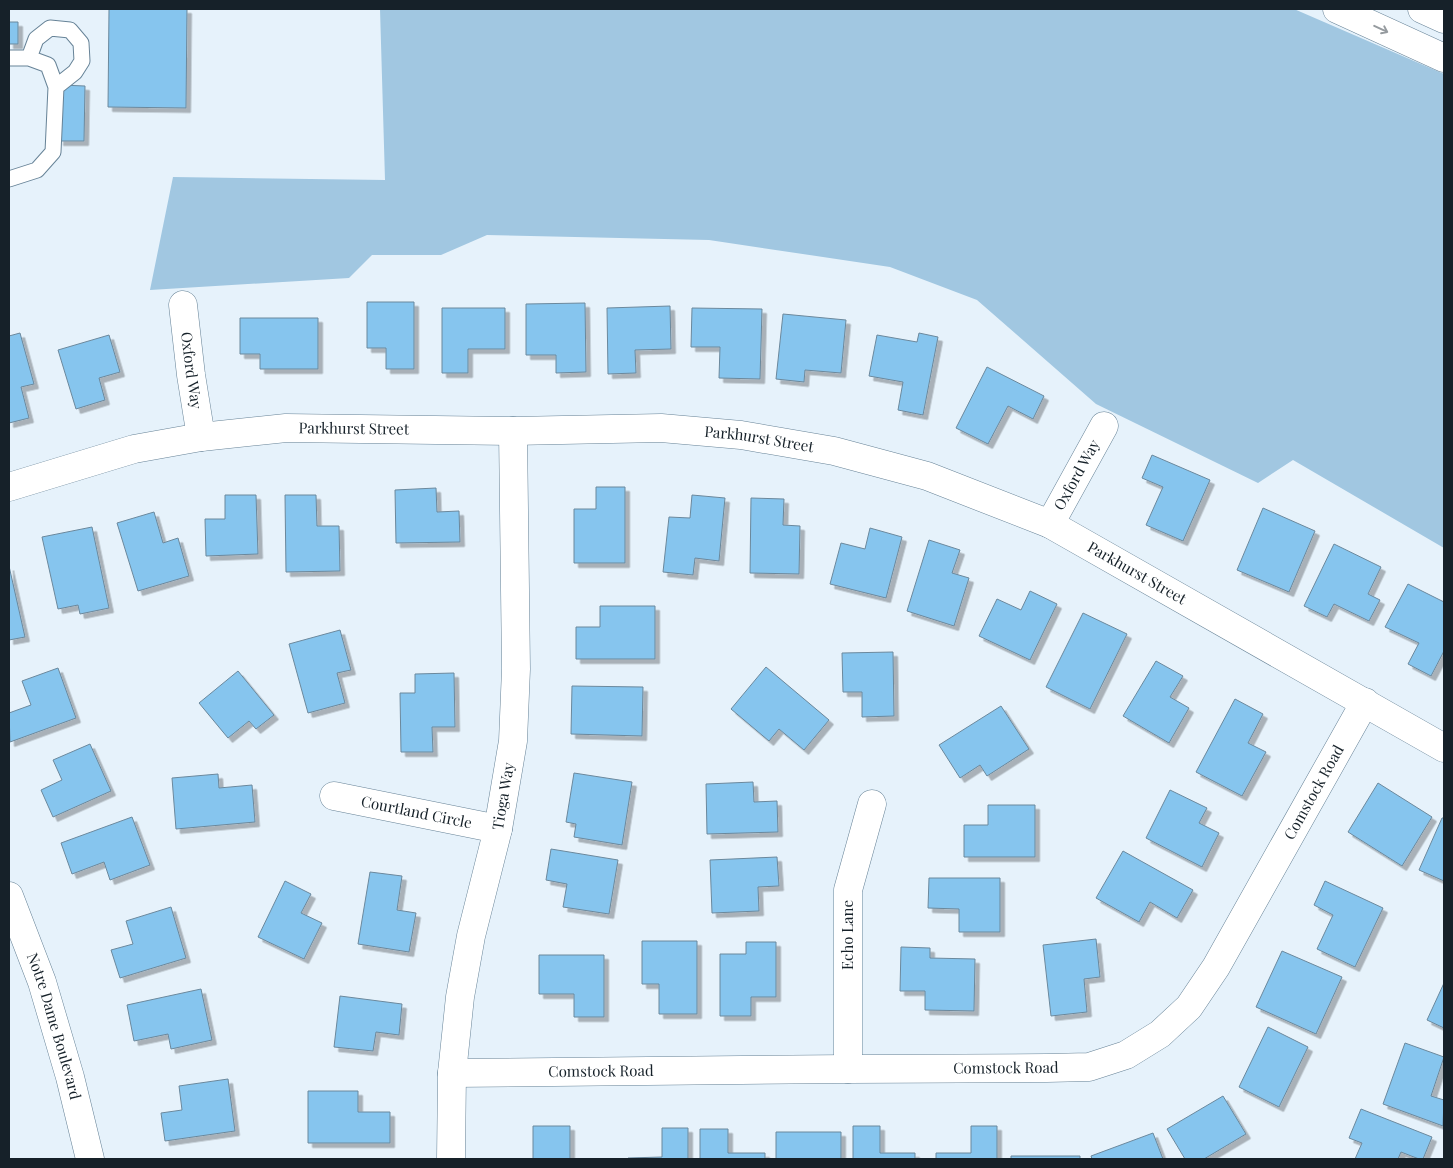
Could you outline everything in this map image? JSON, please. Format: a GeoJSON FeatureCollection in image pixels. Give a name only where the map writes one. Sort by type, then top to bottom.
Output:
{"type":"FeatureCollection","features":[{"type":"Feature","properties":{"kind":"street"},"geometry":{"type":"LineString","coordinates":[[1337,9],[1444,58]]}},
{"type":"Feature","properties":{"kind":"street"},"geometry":{"type":"LineString","coordinates":[[1422,9],[1444,19]]}},
{"type":"Feature","properties":{"kind":"street","name":"Oxford Way"},"geometry":{"type":"LineString","coordinates":[[183,305],[191,375],[201,437]]}},
{"type":"Feature","properties":{"kind":"street","name":"Oxford Way"},"geometry":{"type":"LineString","coordinates":[[1050,524],[1104,426]]}},
{"type":"Feature","properties":{"kind":"street","name":"Parkhurst Street"},"geometry":{"type":"LineString","coordinates":[[9,487],[134,449],[201,437],[286,428],[513,431],[661,428],[741,435],[834,451],[927,476],[1050,524],[1444,748]]}},
{"type":"Feature","properties":{"kind":"street","name":"Tioga Way"},"geometry":{"type":"LineString","coordinates":[[451,1159],[452,1074],[460,997],[471,936],[498,829],[513,741],[516,669],[513,431]]}},
{"type":"Feature","properties":{"kind":"street","name":"Comstock Road"},"geometry":{"type":"LineString","coordinates":[[452,1074],[1047,1068],[1089,1066],[1126,1055],[1160,1034],[1188,1007],[1216,967],[1365,702]]}},
{"type":"Feature","properties":{"kind":"street","name":"Courtland Circle"},"geometry":{"type":"LineString","coordinates":[[334,796],[498,829]]}},
{"type":"Feature","properties":{"kind":"street","name":"Echo Lane"},"geometry":{"type":"LineString","coordinates":[[848,1069],[848,890],[872,804]]}},
{"type":"Feature","properties":{"kind":"street","name":"Notre Dame Boulevard"},"geometry":{"type":"LineString","coordinates":[[9,896],[42,982],[70,1076],[90,1159]]}},
{"type":"Feature","properties":{"kind":"lane"},"geometry":{"type":"LineString","coordinates":[[29,58],[36,39],[50,28],[70,30],[82,43],[82,61],[75,72],[56,87]]}},
{"type":"Feature","properties":{"kind":"lane"},"geometry":{"type":"LineString","coordinates":[[9,58],[29,58],[48,65],[56,87],[53,152],[36,170],[9,178]]}},
{"type":"Feature","properties":{"kind":"shaded area"},"geometry":{"type":"Polygon","coordinates":[[[380,9],[1294,9],[1444,74],[1444,548],[1293,460],[1258,483],[1096,404],[977,300],[890,267],[709,240],[487,235],[441,255],[372,255],[349,278],[150,290],[173,177],[385,180],[380,9]]]}},
{"type":"Feature","properties":{"kind":"building"},"geometry":{"type":"Polygon","coordinates":[[[109,9],[187,9],[186,108],[108,107],[109,9]]]}},
{"type":"Feature","properties":{"kind":"building"},"geometry":{"type":"Polygon","coordinates":[[[9,22],[18,22],[18,44],[9,44],[9,22]]]}},
{"type":"Feature","properties":{"kind":"building"},"geometry":{"type":"Polygon","coordinates":[[[61,85],[85,86],[84,141],[59,141],[61,85]]]}},
{"type":"Feature","properties":{"kind":"building"},"geometry":{"type":"Polygon","coordinates":[[[367,302],[414,302],[414,369],[386,369],[386,348],[367,348],[367,302]]]}},
{"type":"Feature","properties":{"kind":"building"},"geometry":{"type":"Polygon","coordinates":[[[585,303],[586,372],[556,373],[556,355],[526,355],[526,304],[585,303]]]}},
{"type":"Feature","properties":{"kind":"building"},"geometry":{"type":"Polygon","coordinates":[[[670,306],[671,349],[635,350],[636,373],[608,374],[607,308],[670,306]]]}},
{"type":"Feature","properties":{"kind":"building"},"geometry":{"type":"Polygon","coordinates":[[[442,308],[505,308],[505,349],[468,349],[468,373],[442,373],[442,308]]]}},
{"type":"Feature","properties":{"kind":"building"},"geometry":{"type":"Polygon","coordinates":[[[692,308],[762,309],[760,379],[719,378],[720,347],[691,347],[692,308]]]}},
{"type":"Feature","properties":{"kind":"building"},"geometry":{"type":"Polygon","coordinates":[[[783,314],[846,320],[841,373],[805,370],[804,382],[776,379],[783,314]]]}},
{"type":"Feature","properties":{"kind":"building"},"geometry":{"type":"Polygon","coordinates":[[[240,318],[318,318],[318,369],[260,369],[260,354],[240,354],[240,318]]]}},
{"type":"Feature","properties":{"kind":"building"},"geometry":{"type":"Polygon","coordinates":[[[20,333],[34,384],[21,387],[29,418],[9,423],[9,336],[20,333]]]}},
{"type":"Feature","properties":{"kind":"building"},"geometry":{"type":"Polygon","coordinates":[[[919,333],[938,337],[923,415],[898,410],[903,382],[869,376],[877,335],[917,342],[919,333]]]}},
{"type":"Feature","properties":{"kind":"building"},"geometry":{"type":"Polygon","coordinates":[[[109,335],[120,372],[99,378],[105,400],[76,409],[58,350],[109,335]]]}},
{"type":"Feature","properties":{"kind":"building"},"geometry":{"type":"Polygon","coordinates":[[[987,367],[1044,396],[1033,419],[1008,406],[988,444],[956,428],[987,367]]]}},
{"type":"Feature","properties":{"kind":"building"},"geometry":{"type":"Polygon","coordinates":[[[1152,455],[1210,480],[1183,541],[1146,525],[1163,487],[1142,478],[1152,455]]]}},
{"type":"Feature","properties":{"kind":"building"},"geometry":{"type":"Polygon","coordinates":[[[596,487],[625,487],[625,563],[574,563],[574,509],[596,509],[596,487]]]}},
{"type":"Feature","properties":{"kind":"building"},"geometry":{"type":"Polygon","coordinates":[[[436,488],[437,512],[459,511],[460,542],[396,543],[395,490],[436,488]]]}},
{"type":"Feature","properties":{"kind":"building"},"geometry":{"type":"Polygon","coordinates":[[[225,495],[256,495],[258,554],[206,556],[205,519],[225,519],[225,495]]]}},
{"type":"Feature","properties":{"kind":"building"},"geometry":{"type":"Polygon","coordinates":[[[285,495],[316,495],[317,526],[339,526],[340,571],[286,572],[285,495]]]}},
{"type":"Feature","properties":{"kind":"building"},"geometry":{"type":"Polygon","coordinates":[[[692,495],[725,498],[719,561],[695,558],[693,575],[663,572],[669,517],[690,518],[692,495]]]}},
{"type":"Feature","properties":{"kind":"building"},"geometry":{"type":"Polygon","coordinates":[[[751,498],[784,499],[783,525],[800,526],[799,574],[750,573],[751,498]]]}},
{"type":"Feature","properties":{"kind":"building"},"geometry":{"type":"Polygon","coordinates":[[[1263,508],[1315,531],[1289,592],[1237,570],[1263,508]]]}},
{"type":"Feature","properties":{"kind":"building"},"geometry":{"type":"Polygon","coordinates":[[[154,512],[163,543],[178,538],[189,576],[138,591],[117,523],[154,512]]]}},
{"type":"Feature","properties":{"kind":"building"},"geometry":{"type":"Polygon","coordinates":[[[92,527],[109,608],[80,614],[78,605],[58,609],[42,537],[92,527]]]}},
{"type":"Feature","properties":{"kind":"building"},"geometry":{"type":"Polygon","coordinates":[[[870,528],[902,537],[886,598],[830,584],[841,543],[865,549],[870,528]]]}},
{"type":"Feature","properties":{"kind":"building"},"geometry":{"type":"Polygon","coordinates":[[[929,540],[960,550],[952,573],[969,578],[954,626],[907,611],[929,540]]]}},
{"type":"Feature","properties":{"kind":"building"},"geometry":{"type":"Polygon","coordinates":[[[1334,544],[1381,567],[1368,594],[1380,600],[1369,621],[1334,604],[1327,617],[1304,606],[1334,544]]]}},
{"type":"Feature","properties":{"kind":"building"},"geometry":{"type":"Polygon","coordinates":[[[9,566],[25,637],[9,640],[9,566]]]}},
{"type":"Feature","properties":{"kind":"building"},"geometry":{"type":"Polygon","coordinates":[[[1408,584],[1444,602],[1444,651],[1431,676],[1408,664],[1419,643],[1385,627],[1408,584]]]}},
{"type":"Feature","properties":{"kind":"building"},"geometry":{"type":"Polygon","coordinates":[[[1030,591],[1057,604],[1030,660],[979,636],[997,599],[1021,610],[1030,591]]]}},
{"type":"Feature","properties":{"kind":"building"},"geometry":{"type":"Polygon","coordinates":[[[600,606],[655,606],[655,659],[576,659],[576,627],[600,627],[600,606]]]}},
{"type":"Feature","properties":{"kind":"building"},"geometry":{"type":"Polygon","coordinates":[[[1083,613],[1127,634],[1090,709],[1046,687],[1083,613]]]}},
{"type":"Feature","properties":{"kind":"building"},"geometry":{"type":"Polygon","coordinates":[[[340,630],[351,670],[337,673],[345,703],[308,713],[289,644],[340,630]]]}},
{"type":"Feature","properties":{"kind":"building"},"geometry":{"type":"Polygon","coordinates":[[[893,652],[894,716],[862,717],[862,692],[843,692],[842,653],[893,652]]]}},
{"type":"Feature","properties":{"kind":"building"},"geometry":{"type":"Polygon","coordinates":[[[1156,661],[1183,676],[1170,697],[1189,708],[1169,743],[1123,716],[1156,661]]]}},
{"type":"Feature","properties":{"kind":"building"},"geometry":{"type":"Polygon","coordinates":[[[766,667],[829,720],[804,750],[779,729],[769,741],[731,709],[766,667]]]}},
{"type":"Feature","properties":{"kind":"building"},"geometry":{"type":"Polygon","coordinates":[[[58,668],[76,718],[10,742],[9,713],[31,705],[22,681],[58,668]]]}},
{"type":"Feature","properties":{"kind":"building"},"geometry":{"type":"Polygon","coordinates":[[[238,671],[274,715],[256,729],[249,721],[228,738],[199,703],[238,671]]]}},
{"type":"Feature","properties":{"kind":"building"},"geometry":{"type":"Polygon","coordinates":[[[454,673],[455,727],[432,727],[433,752],[401,752],[400,693],[415,693],[415,674],[454,673]]]}},
{"type":"Feature","properties":{"kind":"building"},"geometry":{"type":"Polygon","coordinates":[[[572,686],[643,687],[642,736],[571,734],[572,686]]]}},
{"type":"Feature","properties":{"kind":"building"},"geometry":{"type":"Polygon","coordinates":[[[1235,699],[1263,714],[1248,743],[1266,752],[1242,796],[1196,772],[1235,699]]]}},
{"type":"Feature","properties":{"kind":"building"},"geometry":{"type":"Polygon","coordinates":[[[1001,706],[1029,749],[987,776],[980,765],[960,778],[939,745],[1001,706]]]}},
{"type":"Feature","properties":{"kind":"building"},"geometry":{"type":"Polygon","coordinates":[[[90,744],[111,791],[53,817],[41,790],[62,780],[53,760],[90,744]]]}},
{"type":"Feature","properties":{"kind":"building"},"geometry":{"type":"Polygon","coordinates":[[[574,773],[632,782],[622,845],[574,837],[576,824],[566,822],[574,773]]]}},
{"type":"Feature","properties":{"kind":"building"},"geometry":{"type":"Polygon","coordinates":[[[218,774],[219,788],[252,785],[255,822],[176,829],[172,778],[218,774]]]}},
{"type":"Feature","properties":{"kind":"building"},"geometry":{"type":"Polygon","coordinates":[[[753,782],[754,802],[777,801],[778,832],[707,834],[706,784],[753,782]]]}},
{"type":"Feature","properties":{"kind":"building"},"geometry":{"type":"Polygon","coordinates":[[[1378,783],[1432,817],[1402,866],[1348,832],[1378,783]]]}},
{"type":"Feature","properties":{"kind":"building"},"geometry":{"type":"Polygon","coordinates":[[[1170,790],[1207,808],[1199,823],[1219,833],[1202,867],[1146,838],[1170,790]]]}},
{"type":"Feature","properties":{"kind":"building"},"geometry":{"type":"Polygon","coordinates":[[[988,805],[1035,805],[1035,857],[964,857],[964,825],[988,825],[988,805]]]}},
{"type":"Feature","properties":{"kind":"building"},"geometry":{"type":"Polygon","coordinates":[[[132,817],[150,865],[110,880],[104,862],[72,874],[61,843],[132,817]]]}},
{"type":"Feature","properties":{"kind":"building"},"geometry":{"type":"Polygon","coordinates":[[[1442,818],[1444,818],[1444,881],[1419,870],[1442,818]]]}},
{"type":"Feature","properties":{"kind":"building"},"geometry":{"type":"Polygon","coordinates":[[[551,849],[618,860],[609,914],[563,907],[567,884],[546,880],[551,849]]]}},
{"type":"Feature","properties":{"kind":"building"},"geometry":{"type":"Polygon","coordinates":[[[1123,851],[1193,890],[1177,918],[1150,902],[1139,922],[1096,898],[1123,851]]]}},
{"type":"Feature","properties":{"kind":"building"},"geometry":{"type":"Polygon","coordinates":[[[777,857],[779,886],[758,887],[759,911],[712,913],[710,860],[777,857]]]}},
{"type":"Feature","properties":{"kind":"building"},"geometry":{"type":"Polygon","coordinates":[[[370,872],[402,876],[397,910],[416,913],[409,952],[358,944],[370,872]]]}},
{"type":"Feature","properties":{"kind":"building"},"geometry":{"type":"Polygon","coordinates":[[[929,878],[1000,878],[1000,932],[959,932],[959,909],[928,908],[929,878]]]}},
{"type":"Feature","properties":{"kind":"building"},"geometry":{"type":"Polygon","coordinates":[[[285,881],[311,894],[301,913],[322,923],[304,959],[258,937],[285,881]]]}},
{"type":"Feature","properties":{"kind":"building"},"geometry":{"type":"Polygon","coordinates":[[[1325,881],[1383,908],[1355,967],[1317,949],[1333,915],[1314,905],[1325,881]]]}},
{"type":"Feature","properties":{"kind":"building"},"geometry":{"type":"Polygon","coordinates":[[[171,907],[186,958],[120,978],[111,950],[133,944],[126,921],[171,907]]]}},
{"type":"Feature","properties":{"kind":"building"},"geometry":{"type":"Polygon","coordinates":[[[1096,939],[1100,977],[1084,979],[1087,1012],[1051,1016],[1043,945],[1096,939]]]}},
{"type":"Feature","properties":{"kind":"building"},"geometry":{"type":"Polygon","coordinates":[[[642,941],[697,941],[697,1014],[659,1014],[659,984],[642,984],[642,941]]]}},
{"type":"Feature","properties":{"kind":"building"},"geometry":{"type":"Polygon","coordinates":[[[746,942],[776,942],[776,997],[751,997],[751,1016],[720,1016],[720,954],[746,954],[746,942]]]}},
{"type":"Feature","properties":{"kind":"building"},"geometry":{"type":"Polygon","coordinates":[[[901,947],[930,948],[930,958],[975,959],[974,1011],[925,1010],[925,991],[900,991],[901,947]]]}},
{"type":"Feature","properties":{"kind":"building"},"geometry":{"type":"Polygon","coordinates":[[[1282,951],[1342,977],[1316,1034],[1256,1007],[1282,951]]]}},
{"type":"Feature","properties":{"kind":"building"},"geometry":{"type":"Polygon","coordinates":[[[539,955],[604,955],[604,1017],[574,1017],[574,994],[539,994],[539,955]]]}},
{"type":"Feature","properties":{"kind":"building"},"geometry":{"type":"Polygon","coordinates":[[[1444,983],[1444,1028],[1427,1020],[1444,983]]]}},
{"type":"Feature","properties":{"kind":"building"},"geometry":{"type":"Polygon","coordinates":[[[201,989],[212,1040],[171,1049],[168,1034],[134,1041],[127,1005],[201,989]]]}},
{"type":"Feature","properties":{"kind":"building"},"geometry":{"type":"Polygon","coordinates":[[[340,996],[402,1004],[399,1035],[376,1032],[373,1051],[334,1047],[340,996]]]}},
{"type":"Feature","properties":{"kind":"building"},"geometry":{"type":"Polygon","coordinates":[[[1268,1027],[1308,1047],[1279,1107],[1239,1087],[1268,1027]]]}},
{"type":"Feature","properties":{"kind":"building"},"geometry":{"type":"Polygon","coordinates":[[[1405,1043],[1444,1057],[1431,1096],[1444,1100],[1443,1126],[1383,1104],[1405,1043]]]}},
{"type":"Feature","properties":{"kind":"building"},"geometry":{"type":"Polygon","coordinates":[[[228,1079],[235,1131],[165,1141],[161,1113],[182,1110],[179,1086],[228,1079]]]}},
{"type":"Feature","properties":{"kind":"building"},"geometry":{"type":"Polygon","coordinates":[[[308,1091],[358,1091],[358,1112],[390,1112],[390,1143],[308,1143],[308,1091]]]}},
{"type":"Feature","properties":{"kind":"building"},"geometry":{"type":"Polygon","coordinates":[[[1223,1096],[1246,1134],[1204,1159],[1185,1159],[1167,1129],[1223,1096]]]}},
{"type":"Feature","properties":{"kind":"building"},"geometry":{"type":"Polygon","coordinates":[[[1361,1109],[1432,1137],[1423,1159],[1401,1152],[1398,1159],[1355,1159],[1362,1143],[1349,1138],[1361,1109]]]}},
{"type":"Feature","properties":{"kind":"building"},"geometry":{"type":"Polygon","coordinates":[[[533,1126],[570,1126],[570,1159],[533,1159],[533,1126]]]}},
{"type":"Feature","properties":{"kind":"building"},"geometry":{"type":"Polygon","coordinates":[[[853,1126],[880,1126],[880,1153],[915,1153],[915,1159],[853,1159],[853,1126]]]}},
{"type":"Feature","properties":{"kind":"building"},"geometry":{"type":"Polygon","coordinates":[[[971,1126],[997,1126],[997,1159],[936,1159],[936,1153],[971,1153],[971,1126]]]}},
{"type":"Feature","properties":{"kind":"building"},"geometry":{"type":"Polygon","coordinates":[[[662,1128],[688,1128],[688,1159],[628,1159],[662,1157],[662,1128]]]}},
{"type":"Feature","properties":{"kind":"building"},"geometry":{"type":"Polygon","coordinates":[[[700,1129],[728,1129],[728,1153],[765,1153],[765,1159],[700,1159],[700,1129]]]}},
{"type":"Feature","properties":{"kind":"building"},"geometry":{"type":"Polygon","coordinates":[[[776,1132],[841,1132],[841,1159],[776,1159],[776,1132]]]}},
{"type":"Feature","properties":{"kind":"building"},"geometry":{"type":"Polygon","coordinates":[[[1153,1133],[1163,1159],[1092,1159],[1091,1156],[1153,1133]]]}},
{"type":"Feature","properties":{"kind":"building"},"geometry":{"type":"Polygon","coordinates":[[[1011,1156],[1080,1156],[1080,1159],[1011,1159],[1011,1156]]]}}]}
